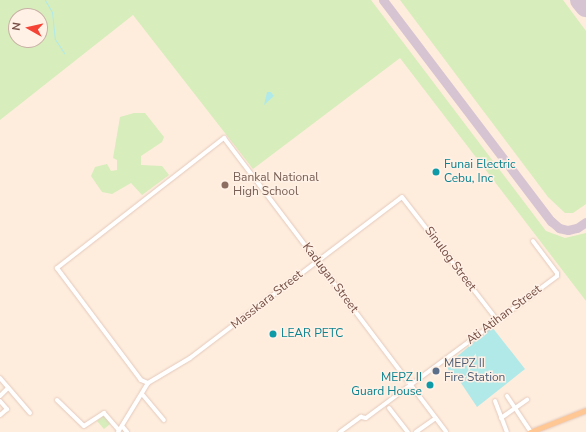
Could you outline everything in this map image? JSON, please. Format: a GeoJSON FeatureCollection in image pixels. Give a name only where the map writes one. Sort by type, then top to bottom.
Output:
{"type":"FeatureCollection","features":[{"type":"Feature","properties":{"kind":"main road"},"geometry":{"type":"LineString","coordinates":[[531,432],[586,410]]}},
{"type":"Feature","properties":{"kind":"street","name":"Kadugan Street"},"geometry":{"type":"LineString","coordinates":[[148,383],[141,380],[57,268],[224,138],[446,432]]}},
{"type":"Feature","properties":{"kind":"street","name":"Masskara Street"},"geometry":{"type":"LineString","coordinates":[[148,383],[190,358],[402,197]]}},
{"type":"Feature","properties":{"kind":"street","name":"Sinulog Street"},"geometry":{"type":"LineString","coordinates":[[402,197],[497,320]]}},
{"type":"Feature","properties":{"kind":"street","name":"Ati Atihan Street"},"geometry":{"type":"LineString","coordinates":[[340,432],[361,417],[366,418],[557,276],[557,272],[533,241]]}},
{"type":"Feature","properties":{"kind":"street"},"geometry":{"type":"LineString","coordinates":[[0,378],[30,413]]}},
{"type":"Feature","properties":{"kind":"street"},"geometry":{"type":"LineString","coordinates":[[120,429],[148,383]]}},
{"type":"Feature","properties":{"kind":"street"},"geometry":{"type":"LineString","coordinates":[[0,396],[8,388]]}},
{"type":"Feature","properties":{"kind":"street"},"geometry":{"type":"LineString","coordinates":[[142,394],[164,420]]}},
{"type":"Feature","properties":{"kind":"street"},"geometry":{"type":"LineString","coordinates":[[507,396],[531,432]]}},
{"type":"Feature","properties":{"kind":"street"},"geometry":{"type":"LineString","coordinates":[[57,400],[84,426],[104,413],[120,429],[127,432]]}},
{"type":"Feature","properties":{"kind":"street"},"geometry":{"type":"LineString","coordinates":[[501,418],[527,400]]}},
{"type":"Feature","properties":{"kind":"street"},"geometry":{"type":"LineString","coordinates":[[0,401],[7,409],[0,415]]}},
{"type":"Feature","properties":{"kind":"street"},"geometry":{"type":"LineString","coordinates":[[495,401],[507,432]]}},
{"type":"Feature","properties":{"kind":"street"},"geometry":{"type":"LineString","coordinates":[[389,408],[408,432]]}},
{"type":"Feature","properties":{"kind":"street"},"geometry":{"type":"LineString","coordinates":[[416,432],[436,418]]}},
{"type":"Feature","properties":{"kind":"green space"},"geometry":{"type":"Polygon","coordinates":[[[0,0],[371,0],[546,231],[565,238],[586,233],[586,301],[400,58],[253,169],[133,15],[0,120],[0,0]]]}},
{"type":"Feature","properties":{"kind":"green space"},"geometry":{"type":"Polygon","coordinates":[[[400,0],[563,0],[586,31],[586,204],[573,213],[565,213],[548,197],[400,0]]]}},
{"type":"Feature","properties":{"kind":"green space"},"geometry":{"type":"Polygon","coordinates":[[[134,113],[145,113],[164,137],[162,142],[141,156],[141,165],[162,166],[169,175],[142,195],[131,183],[112,194],[102,192],[91,176],[95,167],[107,164],[111,171],[117,170],[117,160],[113,158],[120,117],[134,113]]]}},
{"type":"Feature","properties":{"kind":"green space"},"geometry":{"type":"Polygon","coordinates":[[[104,415],[110,424],[104,429],[97,421],[104,415]]]}},
{"type":"Feature","properties":{"kind":"water"},"geometry":{"type":"Polygon","coordinates":[[[267,92],[271,92],[274,96],[264,105],[267,92]]]}},
{"type":"Feature","properties":{"kind":"water"},"geometry":{"type":"Polygon","coordinates":[[[492,327],[525,369],[477,407],[459,380],[456,381],[449,372],[447,365],[492,327]]]}},
{"type":"Feature","properties":{"kind":"waterway"},"geometry":{"type":"LineString","coordinates":[[45,0],[52,12],[55,39],[64,53]]}},
{"type":"Feature","properties":{"kind":"taxiway"},"geometry":{"type":"LineString","coordinates":[[383,0],[551,221],[559,228],[568,230],[577,228],[586,222]]}},
{"type":"Feature","properties":{"kind":"runway"},"geometry":{"type":"LineString","coordinates":[[581,0],[586,6]]}},
{"type":"Feature","properties":{"kind":"place","name":"Funai Electric Cebu, Inc"},"geometry":{"type":"Point","coordinates":[436,172]}},
{"type":"Feature","properties":{"kind":"place","name":"Bankal National High School"},"geometry":{"type":"Point","coordinates":[225,185]}},
{"type":"Feature","properties":{"kind":"place","name":"LEAR PETC"},"geometry":{"type":"Point","coordinates":[273,334]}},
{"type":"Feature","properties":{"kind":"place","name":"MEPZ II Fire Station"},"geometry":{"type":"Point","coordinates":[436,371]}},
{"type":"Feature","properties":{"kind":"place","name":"MEPZ II Guard House"},"geometry":{"type":"Point","coordinates":[430,385]}}]}
